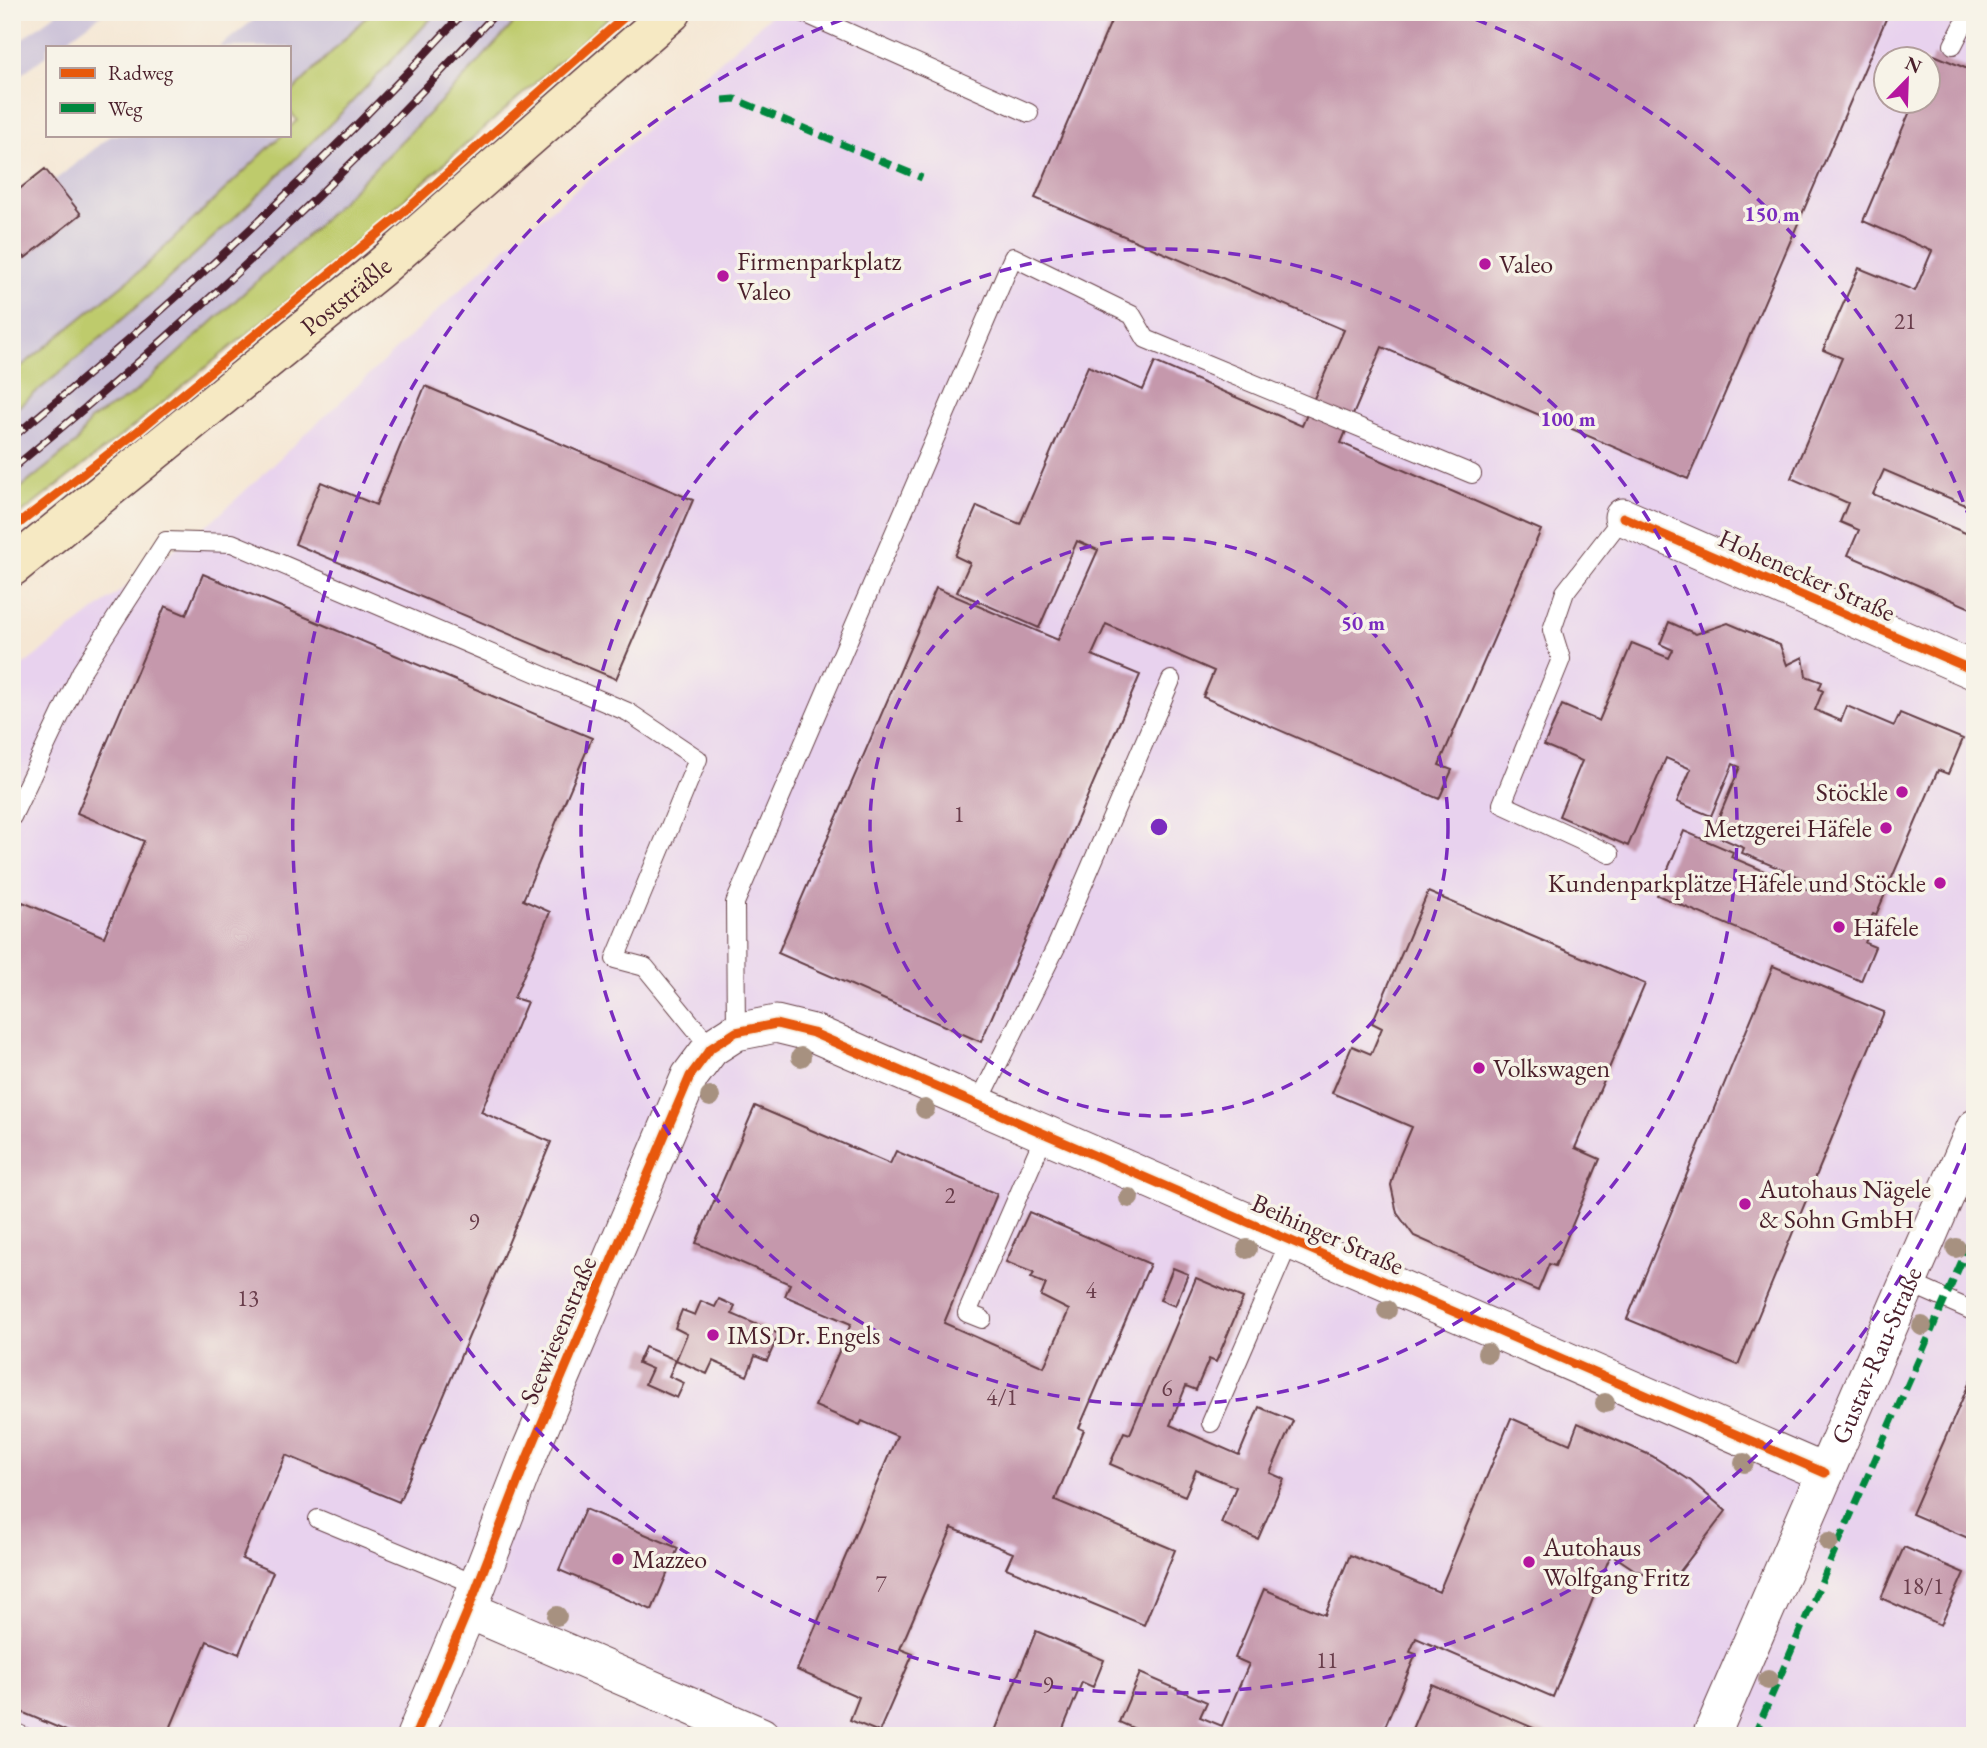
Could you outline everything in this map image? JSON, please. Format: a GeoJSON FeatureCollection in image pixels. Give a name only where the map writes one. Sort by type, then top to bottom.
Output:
{"type":"FeatureCollection","features":[{"type":"Feature","properties":{"kind":"main road","name":"Poststräßle"},"geometry":{"type":"LineString","coordinates":[[12,568],[379,269],[672,12]]}},
{"type":"Feature","properties":{"kind":"street","name":"Hohenecker Straße"},"geometry":{"type":"LineString","coordinates":[[1623,517],[1975,671]]}},
{"type":"Feature","properties":{"kind":"street","name":"Beihinger Straße"},"geometry":{"type":"LineString","coordinates":[[723,1040],[776,1024],[813,1032],[1825,1473]]}},
{"type":"Feature","properties":{"kind":"street","name":"Seewiesenstraße"},"geometry":{"type":"LineString","coordinates":[[415,1736],[527,1458],[690,1076],[723,1040]]}},
{"type":"Feature","properties":{"kind":"street","name":"Gustav-Rau-Straße"},"geometry":{"type":"LineString","coordinates":[[1711,1736],[1975,1128]]}},
{"type":"Feature","properties":{"kind":"street"},"geometry":{"type":"LineString","coordinates":[[472,1597],[761,1736]]}},
{"type":"Feature","properties":{"kind":"lane"},"geometry":{"type":"LineString","coordinates":[[802,12],[1029,113]]}},
{"type":"Feature","properties":{"kind":"lane"},"geometry":{"type":"LineString","coordinates":[[1953,44],[1970,12]]}},
{"type":"Feature","properties":{"kind":"lane"},"geometry":{"type":"LineString","coordinates":[[723,1040],[736,902],[1013,257],[1132,315],[1146,339],[1472,474]]}},
{"type":"Feature","properties":{"kind":"lane"},"geometry":{"type":"LineString","coordinates":[[1611,854],[1502,804],[1561,659],[1552,630],[1565,592],[1623,517]]}},
{"type":"Feature","properties":{"kind":"lane"},"geometry":{"type":"LineString","coordinates":[[12,817],[81,671],[166,541],[232,543],[628,712],[698,760],[615,959],[645,967],[723,1040]]}},
{"type":"Feature","properties":{"kind":"lane"},"geometry":{"type":"LineString","coordinates":[[978,1104],[1057,945],[1171,680]]}},
{"type":"Feature","properties":{"kind":"lane"},"geometry":{"type":"LineString","coordinates":[[982,1319],[967,1313],[1045,1134]]}},
{"type":"Feature","properties":{"kind":"lane"},"geometry":{"type":"LineString","coordinates":[[1211,1423],[1290,1240]]}},
{"type":"Feature","properties":{"kind":"lane"},"geometry":{"type":"LineString","coordinates":[[1907,1282],[1975,1312]]}},
{"type":"Feature","properties":{"kind":"lane"},"geometry":{"type":"LineString","coordinates":[[318,1519],[472,1597]]}},
{"type":"Feature","properties":{"kind":"lane"},"geometry":{"type":"LineString","coordinates":[[12,1731],[23,1736]]}},
{"type":"Feature","properties":{"kind":"shaded area"},"geometry":{"type":"Polygon","coordinates":[[[58,12],[105,12],[58,46],[46,46],[46,56],[12,81],[12,47],[58,12]]]}},
{"type":"Feature","properties":{"kind":"shaded area"},"geometry":{"type":"Polygon","coordinates":[[[264,12],[371,12],[290,94],[290,46],[220,46],[264,12]]]}},
{"type":"Feature","properties":{"kind":"shaded area"},"geometry":{"type":"Polygon","coordinates":[[[437,12],[524,12],[461,81],[313,230],[132,395],[90,420],[76,443],[12,495],[12,412],[153,291],[267,185],[437,12]]]}},
{"type":"Feature","properties":{"kind":"shaded area"},"geometry":{"type":"Polygon","coordinates":[[[774,12],[1975,12],[1975,1736],[12,1736],[12,674],[219,515],[508,245],[609,162],[774,12]]]}},
{"type":"Feature","properties":{"kind":"shaded area"},"geometry":{"type":"Polygon","coordinates":[[[111,136],[281,136],[142,269],[12,374],[12,195],[45,169],[55,180],[111,136]]]}},
{"type":"Feature","properties":{"kind":"green space"},"geometry":{"type":"Polygon","coordinates":[[[371,12],[437,12],[337,118],[232,220],[124,318],[12,412],[12,374],[142,269],[281,136],[290,136],[290,127],[297,120],[290,112],[290,94],[371,12]]]}},
{"type":"Feature","properties":{"kind":"green space"},"geometry":{"type":"Polygon","coordinates":[[[524,12],[615,12],[318,276],[12,521],[12,495],[76,443],[90,420],[132,395],[313,230],[461,81],[524,12]]]}},
{"type":"Feature","properties":{"kind":"building"},"geometry":{"type":"Polygon","coordinates":[[[1115,12],[1889,12],[1874,46],[1871,46],[1871,54],[1688,479],[1382,347],[1341,443],[1541,530],[1439,765],[1452,770],[1439,799],[1203,697],[1214,671],[1106,624],[1092,655],[1140,675],[981,1042],[778,953],[936,588],[1058,640],[1098,550],[1077,541],[1039,628],[957,592],[970,563],[955,556],[977,506],[1020,524],[1088,366],[1143,390],[1155,362],[1302,426],[1344,330],[1035,198],[1115,12]]]}},
{"type":"Feature","properties":{"kind":"building"},"geometry":{"type":"Polygon","coordinates":[[[1941,58],[1975,72],[1975,509],[1884,470],[1873,494],[1975,537],[1975,610],[1848,555],[1859,530],[1840,522],[1848,503],[1791,478],[1842,358],[1823,350],[1859,268],[1915,291],[1932,251],[1863,221],[1908,116],[1941,116],[1941,58]]]}},
{"type":"Feature","properties":{"kind":"building"},"geometry":{"type":"Polygon","coordinates":[[[45,169],[81,214],[25,258],[12,242],[12,195],[45,169]]]}},
{"type":"Feature","properties":{"kind":"building"},"geometry":{"type":"Polygon","coordinates":[[[425,386],[693,500],[616,679],[295,544],[321,482],[376,505],[425,386]]]}},
{"type":"Feature","properties":{"kind":"building"},"geometry":{"type":"Polygon","coordinates":[[[203,574],[592,738],[523,900],[550,912],[514,998],[527,1002],[481,1112],[551,1142],[399,1502],[286,1455],[242,1559],[273,1572],[239,1654],[207,1641],[167,1736],[78,1736],[12,1708],[12,927],[23,902],[104,937],[144,841],[77,813],[165,606],[186,615],[203,574]]]}},
{"type":"Feature","properties":{"kind":"building"},"geometry":{"type":"Polygon","coordinates":[[[1669,622],[1696,634],[1728,623],[1780,645],[1787,665],[1803,657],[1806,676],[1822,682],[1819,689],[1823,691],[1815,710],[1841,721],[1847,706],[1894,726],[1900,713],[1963,739],[1948,774],[1938,770],[1876,915],[1873,914],[1864,933],[1868,935],[1865,943],[1875,947],[1861,981],[1657,895],[1684,831],[1733,852],[1731,857],[1809,890],[1812,882],[1742,853],[1744,848],[1712,834],[1740,767],[1733,764],[1711,816],[1677,802],[1691,769],[1666,758],[1628,846],[1559,816],[1582,761],[1544,745],[1562,705],[1599,721],[1632,643],[1669,658],[1673,650],[1660,644],[1669,622]]]}},
{"type":"Feature","properties":{"kind":"building"},"geometry":{"type":"Polygon","coordinates":[[[1428,892],[1645,984],[1575,1148],[1600,1159],[1555,1266],[1549,1264],[1538,1291],[1414,1236],[1397,1213],[1391,1185],[1412,1127],[1332,1093],[1352,1046],[1371,1054],[1382,1028],[1372,1023],[1428,892]]]}},
{"type":"Feature","properties":{"kind":"building"},"geometry":{"type":"Polygon","coordinates":[[[1773,966],[1884,1012],[1738,1365],[1627,1319],[1773,966]]]}},
{"type":"Feature","properties":{"kind":"building"},"geometry":{"type":"Polygon","coordinates":[[[755,1106],[890,1164],[896,1151],[997,1194],[944,1323],[1044,1367],[1069,1310],[1041,1296],[1046,1284],[1031,1278],[1034,1273],[1006,1262],[1029,1212],[1150,1264],[1079,1428],[1084,1430],[1055,1500],[1175,1550],[1144,1625],[1006,1568],[1013,1553],[952,1528],[900,1649],[913,1654],[879,1732],[850,1720],[859,1697],[797,1670],[897,1436],[862,1421],[860,1425],[815,1406],[851,1324],[785,1296],[790,1284],[696,1243],[755,1106]]]}},
{"type":"Feature","properties":{"kind":"building"},"geometry":{"type":"Polygon","coordinates":[[[1173,1268],[1188,1274],[1175,1306],[1160,1300],[1173,1268]]]}},
{"type":"Feature","properties":{"kind":"building"},"geometry":{"type":"Polygon","coordinates":[[[1196,1278],[1243,1298],[1216,1362],[1209,1359],[1196,1390],[1186,1386],[1170,1425],[1239,1455],[1259,1407],[1293,1421],[1270,1473],[1284,1479],[1258,1539],[1221,1523],[1236,1487],[1196,1470],[1185,1496],[1110,1464],[1124,1432],[1130,1434],[1196,1278]]]}},
{"type":"Feature","properties":{"kind":"building"},"geometry":{"type":"Polygon","coordinates":[[[719,1299],[735,1306],[732,1314],[779,1334],[767,1361],[755,1356],[747,1376],[713,1361],[707,1374],[676,1360],[687,1334],[675,1328],[682,1310],[695,1315],[701,1301],[715,1307],[719,1299]]]}},
{"type":"Feature","properties":{"kind":"building"},"geometry":{"type":"Polygon","coordinates":[[[645,1347],[676,1360],[669,1376],[684,1383],[677,1398],[645,1384],[652,1369],[638,1363],[645,1347]]]}},
{"type":"Feature","properties":{"kind":"building"},"geometry":{"type":"Polygon","coordinates":[[[1975,1370],[1975,1541],[1912,1514],[1975,1370]]]}},
{"type":"Feature","properties":{"kind":"building"},"geometry":{"type":"Polygon","coordinates":[[[1511,1418],[1570,1444],[1578,1423],[1652,1456],[1691,1481],[1726,1511],[1671,1583],[1635,1570],[1611,1554],[1553,1697],[1416,1638],[1410,1652],[1416,1654],[1381,1736],[1205,1736],[1194,1731],[1192,1736],[1151,1736],[1119,1722],[1140,1673],[1207,1702],[1200,1717],[1222,1726],[1249,1664],[1235,1658],[1264,1589],[1325,1615],[1350,1555],[1439,1592],[1511,1418]]]}},
{"type":"Feature","properties":{"kind":"building","name":"Mazzeo"},"geometry":{"type":"Polygon","coordinates":[[[585,1509],[678,1548],[652,1610],[559,1570],[585,1509]]]}},
{"type":"Feature","properties":{"kind":"building"},"geometry":{"type":"Polygon","coordinates":[[[1904,1547],[1964,1573],[1941,1625],[1881,1598],[1904,1547]]]}},
{"type":"Feature","properties":{"kind":"building"},"geometry":{"type":"Polygon","coordinates":[[[1036,1631],[1104,1660],[1093,1687],[1082,1682],[1060,1736],[993,1736],[1036,1631]]]}},
{"type":"Feature","properties":{"kind":"building"},"geometry":{"type":"Polygon","coordinates":[[[1431,1684],[1552,1736],[1409,1736],[1431,1684]]]}},
{"type":"Feature","properties":{"kind":"railway"},"geometry":{"type":"LineString","coordinates":[[12,438],[130,338],[246,233],[357,125],[464,12]]}},
{"type":"Feature","properties":{"kind":"railway"},"geometry":{"type":"LineString","coordinates":[[12,469],[139,361],[262,249],[382,133],[497,12]]}},
{"type":"Feature","properties":{"kind":"marked path"},"geometry":{"type":"LineString","coordinates":[[723,100],[735,99],[922,178]]}},
{"type":"Feature","properties":{"kind":"marked path"},"geometry":{"type":"LineString","coordinates":[[1754,1736],[1975,1231]]}},
{"type":"Feature","properties":{"kind":"cycle path"},"geometry":{"type":"LineString","coordinates":[[12,529],[138,431],[397,218],[630,12]]}},
{"type":"Feature","properties":{"kind":"cycle path"},"geometry":{"type":"LineString","coordinates":[[1623,517],[1975,671]]}},
{"type":"Feature","properties":{"kind":"cycle path"},"geometry":{"type":"LineString","coordinates":[[415,1736],[527,1458],[690,1076],[711,1048],[736,1032],[776,1024],[813,1033],[1825,1473]]}},
{"type":"Feature","properties":{"kind":"place","name":"Valeo"},"geometry":{"type":"Point","coordinates":[1485,264]}},
{"type":"Feature","properties":{"kind":"place","name":"Firmenparkplatz Valeo"},"geometry":{"type":"Point","coordinates":[723,276]}},
{"type":"Feature","properties":{"kind":"place","name":"Stöckle"},"geometry":{"type":"Point","coordinates":[1902,792]}},
{"type":"Feature","properties":{"kind":"place","name":"Metzgerei Häfele"},"geometry":{"type":"Point","coordinates":[1886,828]}},
{"type":"Feature","properties":{"kind":"place","name":"Kundenparkplätze Häfele und Stöckle"},"geometry":{"type":"Point","coordinates":[1940,883]}},
{"type":"Feature","properties":{"kind":"place","name":"Häfele"},"geometry":{"type":"Point","coordinates":[1839,927]}},
{"type":"Feature","properties":{"kind":"place","name":"Volkswagen"},"geometry":{"type":"Point","coordinates":[1479,1068]}},
{"type":"Feature","properties":{"kind":"place","name":"Autohaus Nägele & Sohn GmbH"},"geometry":{"type":"Point","coordinates":[1745,1204]}},
{"type":"Feature","properties":{"kind":"place","name":"IMS Dr. Engels"},"geometry":{"type":"Point","coordinates":[713,1335]}},
{"type":"Feature","properties":{"kind":"place","name":"Mazzeo"},"geometry":{"type":"Point","coordinates":[618,1559]}},
{"type":"Feature","properties":{"kind":"place","name":"Autohaus Wolfgang Fritz"},"geometry":{"type":"Point","coordinates":[1529,1562]}}]}
